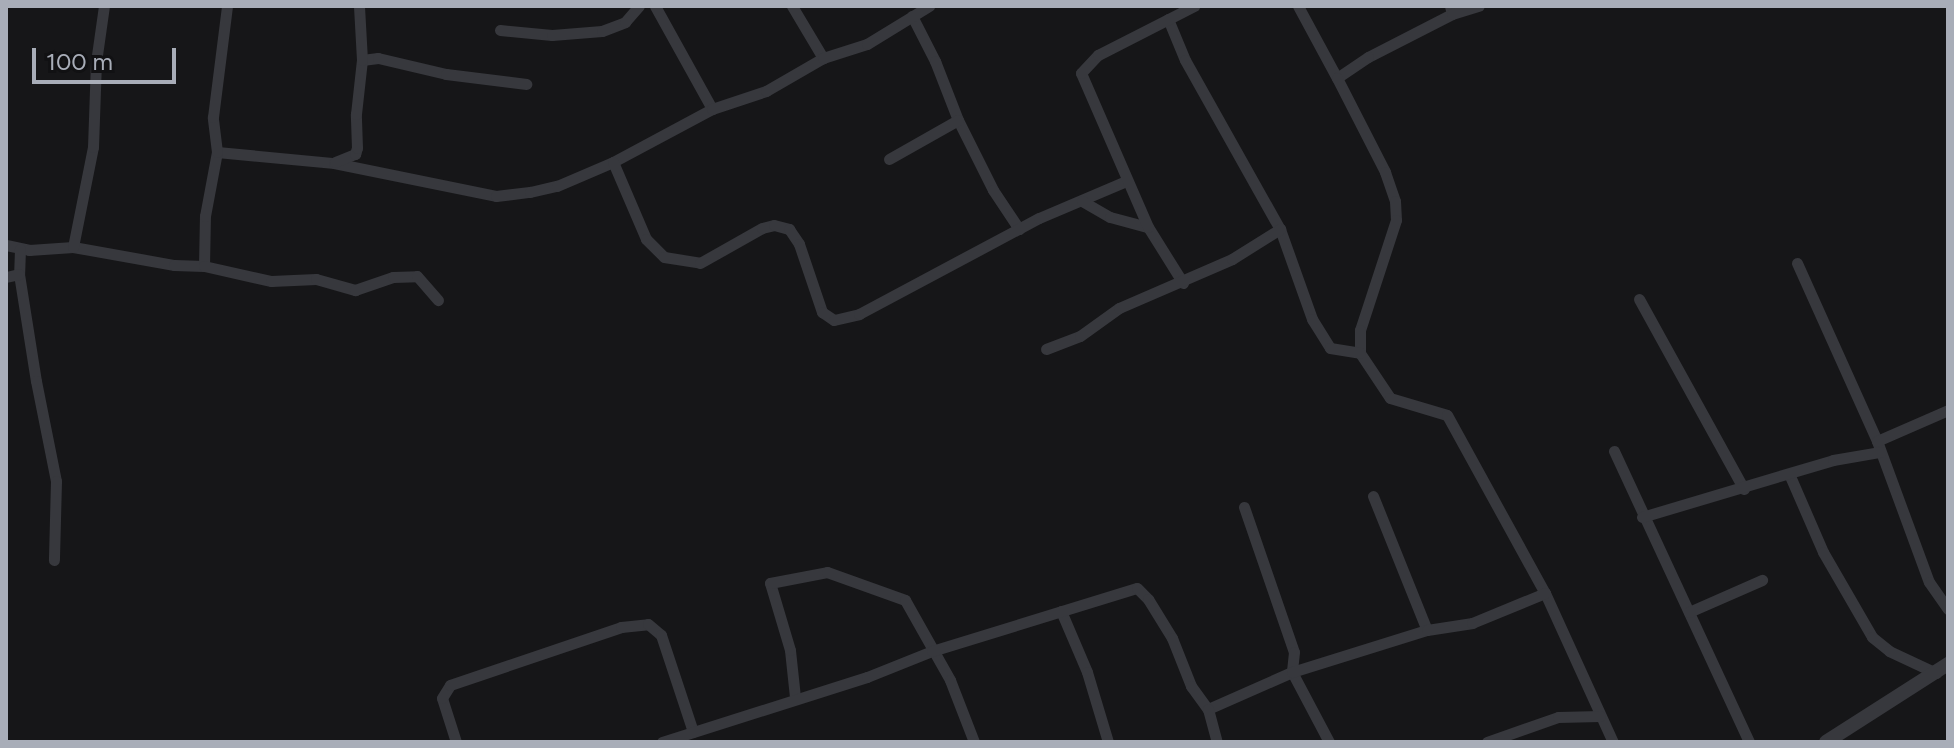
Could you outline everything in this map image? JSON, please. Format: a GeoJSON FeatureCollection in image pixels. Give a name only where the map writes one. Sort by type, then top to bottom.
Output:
{"type":"FeatureCollection","features":[{"type":"Feature","properties":{"kind":"street"},"geometry":{"type":"LineString","coordinates":[[73,247],[93,147],[96,62],[104,6]]}},
{"type":"Feature","properties":{"kind":"street"},"geometry":{"type":"LineString","coordinates":[[204,266],[205,216],[217,152],[213,117],[227,6]]}},
{"type":"Feature","properties":{"kind":"street"},"geometry":{"type":"LineString","coordinates":[[334,163],[355,154],[357,148],[357,104],[362,60],[359,6]]}},
{"type":"Feature","properties":{"kind":"street"},"geometry":{"type":"LineString","coordinates":[[500,30],[552,35],[602,31],[625,22],[639,6]]}},
{"type":"Feature","properties":{"kind":"street"},"geometry":{"type":"LineString","coordinates":[[655,6],[712,109]]}},
{"type":"Feature","properties":{"kind":"street"},"geometry":{"type":"LineString","coordinates":[[792,6],[823,58]]}},
{"type":"Feature","properties":{"kind":"street"},"geometry":{"type":"LineString","coordinates":[[217,152],[334,163],[496,196],[557,186],[613,162],[712,109],[766,91],[823,58],[867,44],[929,6]]}},
{"type":"Feature","properties":{"kind":"street"},"geometry":{"type":"LineString","coordinates":[[1183,283],[1148,227],[1081,73],[1098,55],[1194,6]]}},
{"type":"Feature","properties":{"kind":"street"},"geometry":{"type":"LineString","coordinates":[[1298,6],[1385,172],[1395,201],[1396,220],[1360,330],[1360,353],[1390,398],[1447,415],[1545,593],[1613,742]]}},
{"type":"Feature","properties":{"kind":"street"},"geometry":{"type":"LineString","coordinates":[[1337,78],[1451,10],[1479,6]]}},
{"type":"Feature","properties":{"kind":"street"},"geometry":{"type":"LineString","coordinates":[[912,16],[993,190],[1019,229]]}},
{"type":"Feature","properties":{"kind":"street"},"geometry":{"type":"LineString","coordinates":[[1168,19],[1185,60],[1280,229],[1312,319],[1330,348],[1360,353]]}},
{"type":"Feature","properties":{"kind":"street"},"geometry":{"type":"LineString","coordinates":[[362,60],[378,58],[446,74],[526,84]]}},
{"type":"Feature","properties":{"kind":"street"},"geometry":{"type":"LineString","coordinates":[[889,159],[958,120]]}},
{"type":"Feature","properties":{"kind":"street"},"geometry":{"type":"LineString","coordinates":[[613,162],[646,239],[664,257],[700,263],[762,228],[774,225],[789,229],[799,244],[822,312],[834,320],[859,314],[1019,229],[1126,181]]}},
{"type":"Feature","properties":{"kind":"street"},"geometry":{"type":"LineString","coordinates":[[1082,201],[1110,217],[1148,227]]}},
{"type":"Feature","properties":{"kind":"street"},"geometry":{"type":"LineString","coordinates":[[1046,349],[1080,336],[1119,308],[1183,283],[1232,259],[1280,229]]}},
{"type":"Feature","properties":{"kind":"street"},"geometry":{"type":"LineString","coordinates":[[6,245],[20,249],[73,247],[174,265],[204,266],[271,281],[316,279],[355,290],[393,277],[417,276],[438,300]]}},
{"type":"Feature","properties":{"kind":"street"},"geometry":{"type":"LineString","coordinates":[[20,249],[19,274],[56,481],[54,560]]}},
{"type":"Feature","properties":{"kind":"street"},"geometry":{"type":"LineString","coordinates":[[1797,263],[1878,446],[1929,582],[1948,609]]}},
{"type":"Feature","properties":{"kind":"street"},"geometry":{"type":"LineString","coordinates":[[6,277],[19,274]]}},
{"type":"Feature","properties":{"kind":"street"},"geometry":{"type":"LineString","coordinates":[[1639,299],[1744,489]]}},
{"type":"Feature","properties":{"kind":"street"},"geometry":{"type":"LineString","coordinates":[[1642,517],[1790,476],[1878,446],[1948,410]]}},
{"type":"Feature","properties":{"kind":"street"},"geometry":{"type":"LineString","coordinates":[[1614,451],[1749,742]]}},
{"type":"Feature","properties":{"kind":"street"},"geometry":{"type":"LineString","coordinates":[[1790,476],[1823,552],[1872,637],[1889,651],[1942,668]]}},
{"type":"Feature","properties":{"kind":"street"},"geometry":{"type":"LineString","coordinates":[[1373,496],[1427,630]]}},
{"type":"Feature","properties":{"kind":"street"},"geometry":{"type":"LineString","coordinates":[[1244,507],[1294,652],[1292,672],[1329,742]]}},
{"type":"Feature","properties":{"kind":"street"},"geometry":{"type":"LineString","coordinates":[[795,697],[785,630],[769,589],[770,583],[827,572],[898,595],[908,604],[953,687],[974,742]]}},
{"type":"Feature","properties":{"kind":"street"},"geometry":{"type":"LineString","coordinates":[[1689,612],[1762,580]]}},
{"type":"Feature","properties":{"kind":"street"},"geometry":{"type":"LineString","coordinates":[[662,742],[795,697],[867,677],[932,651],[1130,589],[1143,591],[1172,638],[1191,686],[1208,709],[1217,742]]}},
{"type":"Feature","properties":{"kind":"street"},"geometry":{"type":"LineString","coordinates":[[1208,709],[1292,672],[1427,630],[1472,623],[1545,593]]}},
{"type":"Feature","properties":{"kind":"street"},"geometry":{"type":"LineString","coordinates":[[1061,611],[1087,672],[1108,742]]}},
{"type":"Feature","properties":{"kind":"street"},"geometry":{"type":"LineString","coordinates":[[456,742],[442,698],[450,685],[621,627],[648,624],[661,635],[693,732]]}},
{"type":"Feature","properties":{"kind":"street"},"geometry":{"type":"LineString","coordinates":[[1826,742],[1942,668]]}},
{"type":"Feature","properties":{"kind":"street"},"geometry":{"type":"LineString","coordinates":[[1487,742],[1558,717],[1600,716]]}}]}
